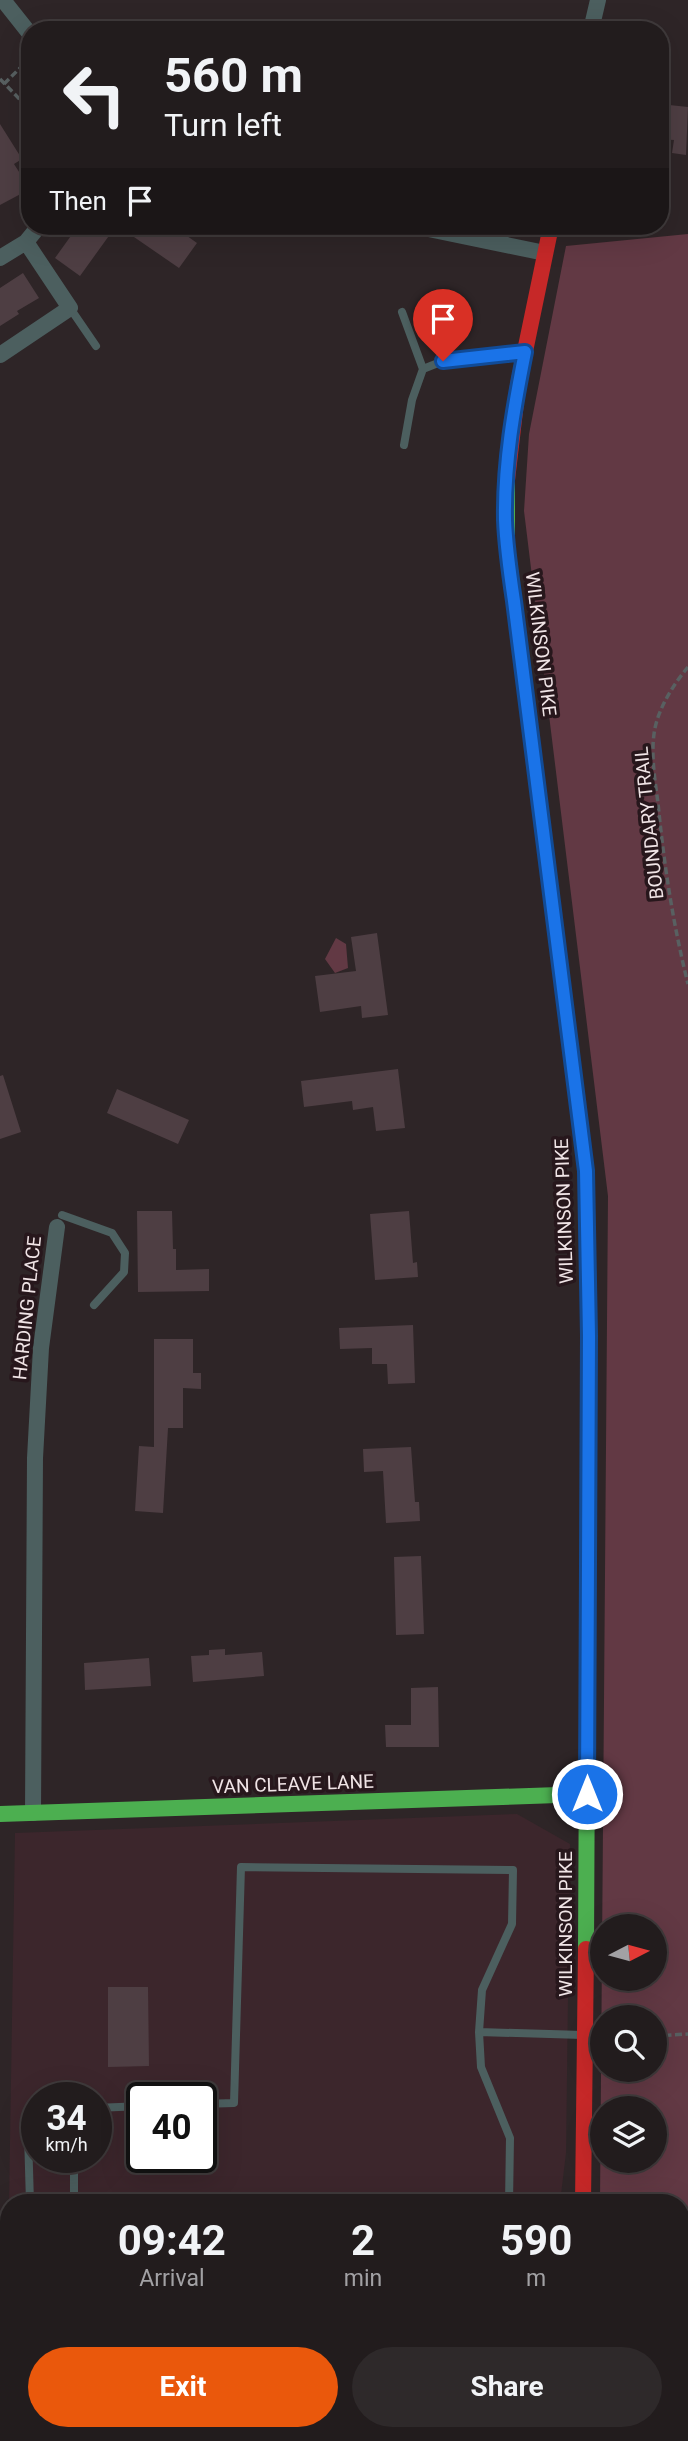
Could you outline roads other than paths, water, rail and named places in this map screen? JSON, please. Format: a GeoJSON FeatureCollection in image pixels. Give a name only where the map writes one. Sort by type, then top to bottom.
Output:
{"type":"FeatureCollection","features":[{"type":"Feature","properties":{"kind":"street"},"geometry":{"type":"LineString","coordinates":[[3,0],[21,23]]}},
{"type":"Feature","properties":{"kind":"street"},"geometry":{"type":"LineString","coordinates":[[594,21],[598,0]]}},
{"type":"Feature","properties":{"kind":"street"},"geometry":{"type":"LineString","coordinates":[[0,258],[26,242],[32,235]]}},
{"type":"Feature","properties":{"kind":"street"},"geometry":{"type":"LineString","coordinates":[[458,235],[545,253]]}},
{"type":"Feature","properties":{"kind":"street","name":"WILKINSON PIKE"},"geometry":{"type":"LineString","coordinates":[[549,235],[510,436],[505,520],[586,1171],[589,1341],[583,2194]]}},
{"type":"Feature","properties":{"kind":"street"},"geometry":{"type":"LineString","coordinates":[[0,355],[70,309],[26,242]]}},
{"type":"Feature","properties":{"kind":"street","name":"HARDING PLACE"},"geometry":{"type":"LineString","coordinates":[[33,1813],[35,1458],[41,1349],[59,1221]]}},
{"type":"Feature","properties":{"kind":"street","name":"VAN CLEAVE LANE"},"geometry":{"type":"LineString","coordinates":[[0,1814],[587,1794]]}},
{"type":"Feature","properties":{"kind":"lane"},"geometry":{"type":"LineString","coordinates":[[70,309],[96,346]]}},
{"type":"Feature","properties":{"kind":"lane"},"geometry":{"type":"LineString","coordinates":[[402,312],[423,369],[412,400],[404,445]]}},
{"type":"Feature","properties":{"kind":"lane"},"geometry":{"type":"LineString","coordinates":[[423,369],[443,361],[525,352]]}},
{"type":"Feature","properties":{"kind":"lane"},"geometry":{"type":"LineString","coordinates":[[59,1221],[112,1233],[125,1253],[124,1272],[94,1305]]}},
{"type":"Feature","properties":{"kind":"lane"},"geometry":{"type":"LineString","coordinates":[[217,2104],[234,2103],[241,1867],[513,1870],[512,1924],[482,1990],[478,2032],[481,2067],[510,2138],[509,2194]]}},
{"type":"Feature","properties":{"kind":"lane"},"geometry":{"type":"LineString","coordinates":[[478,2032],[586,2036]]}},
{"type":"Feature","properties":{"kind":"lane"},"geometry":{"type":"LineString","coordinates":[[29,2173],[30,2194]]}},
{"type":"Feature","properties":{"kind":"lane"},"geometry":{"type":"LineString","coordinates":[[74,2173],[74,2194]]}}]}
